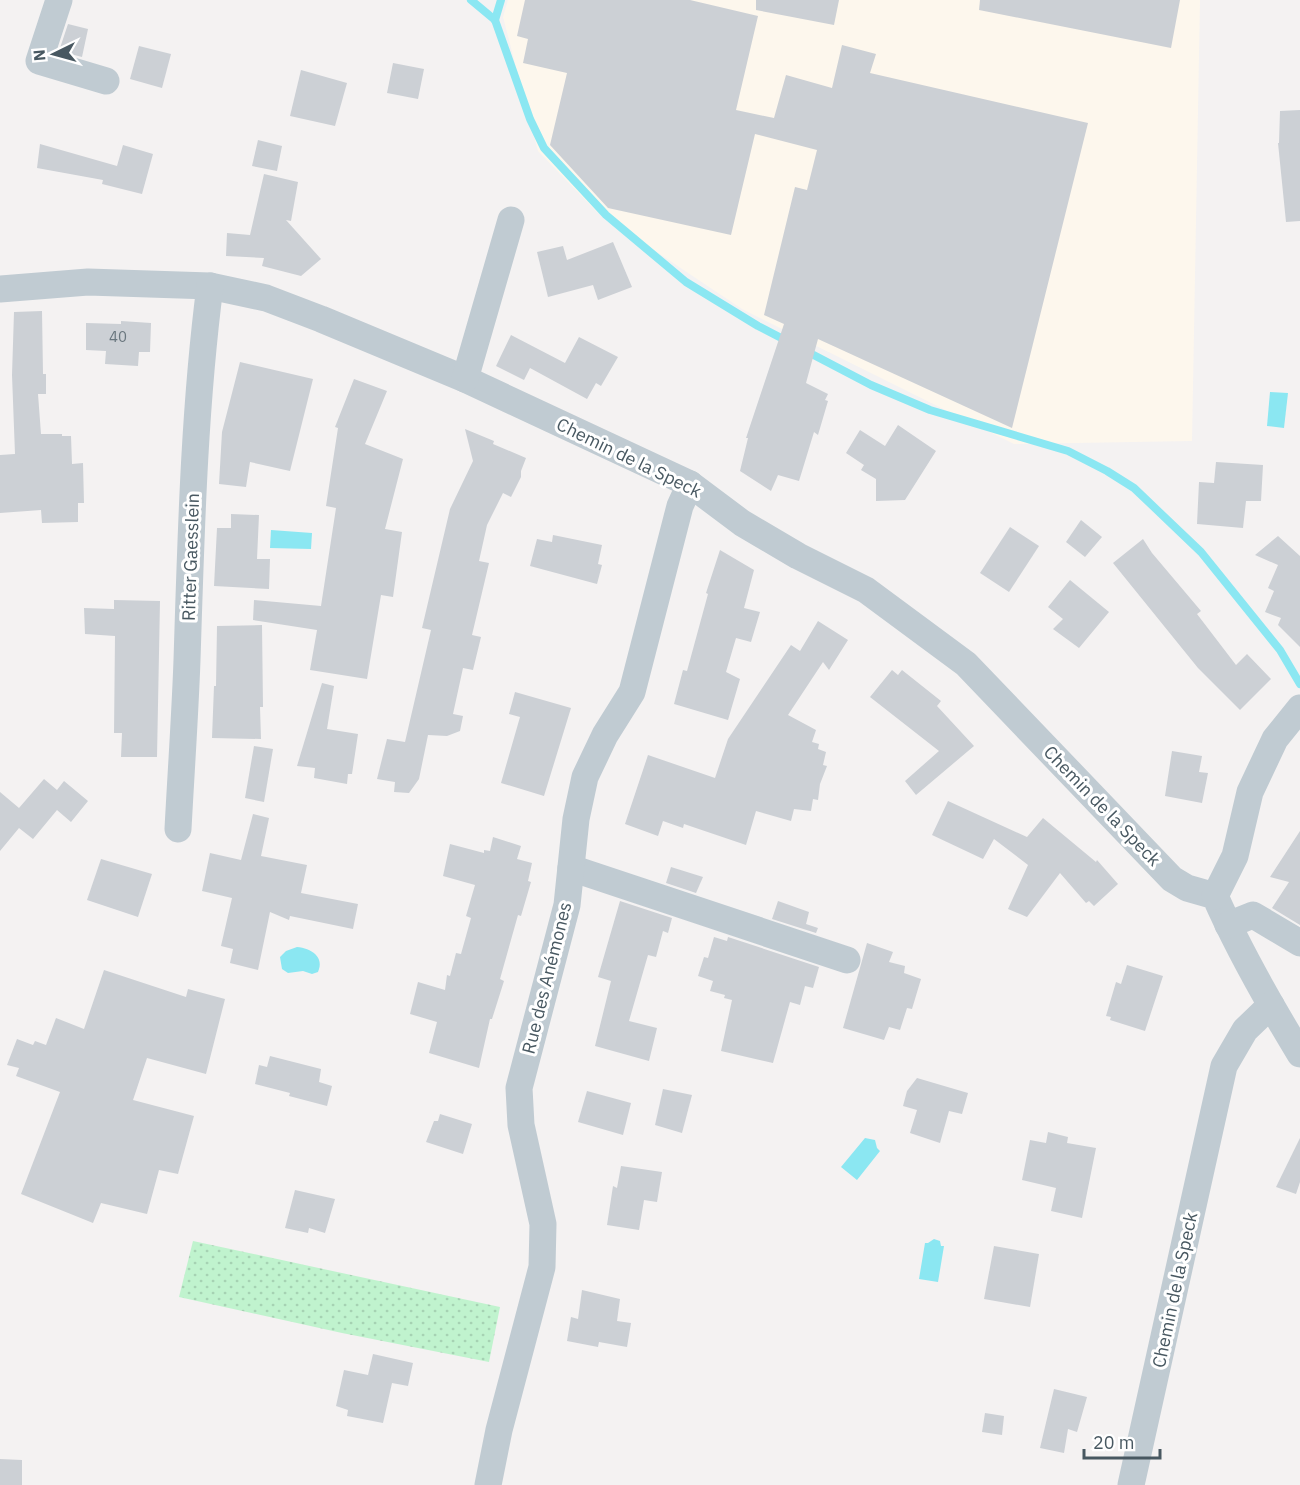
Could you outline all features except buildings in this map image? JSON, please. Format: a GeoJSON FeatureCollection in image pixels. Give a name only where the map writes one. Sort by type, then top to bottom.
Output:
{"type":"FeatureCollection","features":[{"type":"Feature","properties":{"kind":"street"},"geometry":{"type":"LineString","coordinates":[[59,0],[39,61],[106,81]]}},
{"type":"Feature","properties":{"kind":"street"},"geometry":{"type":"LineString","coordinates":[[465,380],[512,220]]}},
{"type":"Feature","properties":{"kind":"street","name":"Chemin de la Speck"},"geometry":{"type":"LineString","coordinates":[[0,289],[88,282],[210,286],[277,302],[465,380],[690,484],[742,523],[789,551],[866,590],[966,664],[1172,879],[1187,888],[1215,896]]}},
{"type":"Feature","properties":{"kind":"street","name":"Ritter Gaesslein"},"geometry":{"type":"LineString","coordinates":[[178,828],[187,662],[190,538],[204,330],[210,286]]}},
{"type":"Feature","properties":{"kind":"street","name":"Rue des Anémones"},"geometry":{"type":"LineString","coordinates":[[488,1485],[499,1430],[542,1267],[543,1224],[521,1125],[519,1088],[567,904],[576,819],[585,777],[605,735],[632,692],[680,506],[690,484]]}},
{"type":"Feature","properties":{"kind":"street"},"geometry":{"type":"LineString","coordinates":[[1300,708],[1275,739],[1250,792],[1235,856],[1215,896],[1270,1005],[1300,1054]]}},
{"type":"Feature","properties":{"kind":"street"},"geometry":{"type":"LineString","coordinates":[[572,867],[847,960]]}},
{"type":"Feature","properties":{"kind":"street"},"geometry":{"type":"LineString","coordinates":[[1228,925],[1253,915],[1300,943]]}},
{"type":"Feature","properties":{"kind":"street","name":"Chemin de la Speck"},"geometry":{"type":"LineString","coordinates":[[1131,1485],[1224,1066],[1245,1030],[1270,1005]]}},
{"type":"Feature","properties":{"kind":"shaded area"},"geometry":{"type":"Polygon","coordinates":[[[508,0],[1200,0],[1192,441],[1014,444],[742,309],[597,212],[538,151],[503,17],[508,0]]]}},
{"type":"Feature","properties":{"kind":"green space"},"geometry":{"type":"Polygon","coordinates":[[[193,1241],[500,1307],[489,1362],[179,1297],[193,1241]]]}},
{"type":"Feature","properties":{"kind":"water"},"geometry":{"type":"Polygon","coordinates":[[[1270,392],[1288,393],[1284,428],[1267,426],[1270,392]]]}},
{"type":"Feature","properties":{"kind":"water"},"geometry":{"type":"Polygon","coordinates":[[[271,530],[312,533],[311,549],[270,548],[271,530]]]}},
{"type":"Feature","properties":{"kind":"water"},"geometry":{"type":"Polygon","coordinates":[[[297,947],[315,954],[320,962],[318,972],[288,973],[282,969],[280,957],[286,951],[297,947]]]}},
{"type":"Feature","properties":{"kind":"water"},"geometry":{"type":"Polygon","coordinates":[[[865,1138],[875,1140],[880,1151],[857,1180],[841,1167],[865,1138]]]}},
{"type":"Feature","properties":{"kind":"water"},"geometry":{"type":"Polygon","coordinates":[[[934,1239],[940,1241],[941,1246],[944,1246],[938,1282],[919,1279],[925,1243],[934,1239]]]}},
{"type":"Feature","properties":{"kind":"waterway"},"geometry":{"type":"LineString","coordinates":[[471,0],[495,20],[530,119],[544,148],[606,215],[686,282],[787,341]]}},
{"type":"Feature","properties":{"kind":"waterway"},"geometry":{"type":"LineString","coordinates":[[495,20],[501,0]]}},
{"type":"Feature","properties":{"kind":"waterway"},"geometry":{"type":"LineString","coordinates":[[806,351],[871,385],[930,410],[1068,451],[1134,488],[1201,552],[1280,650],[1300,684]]}}]}
